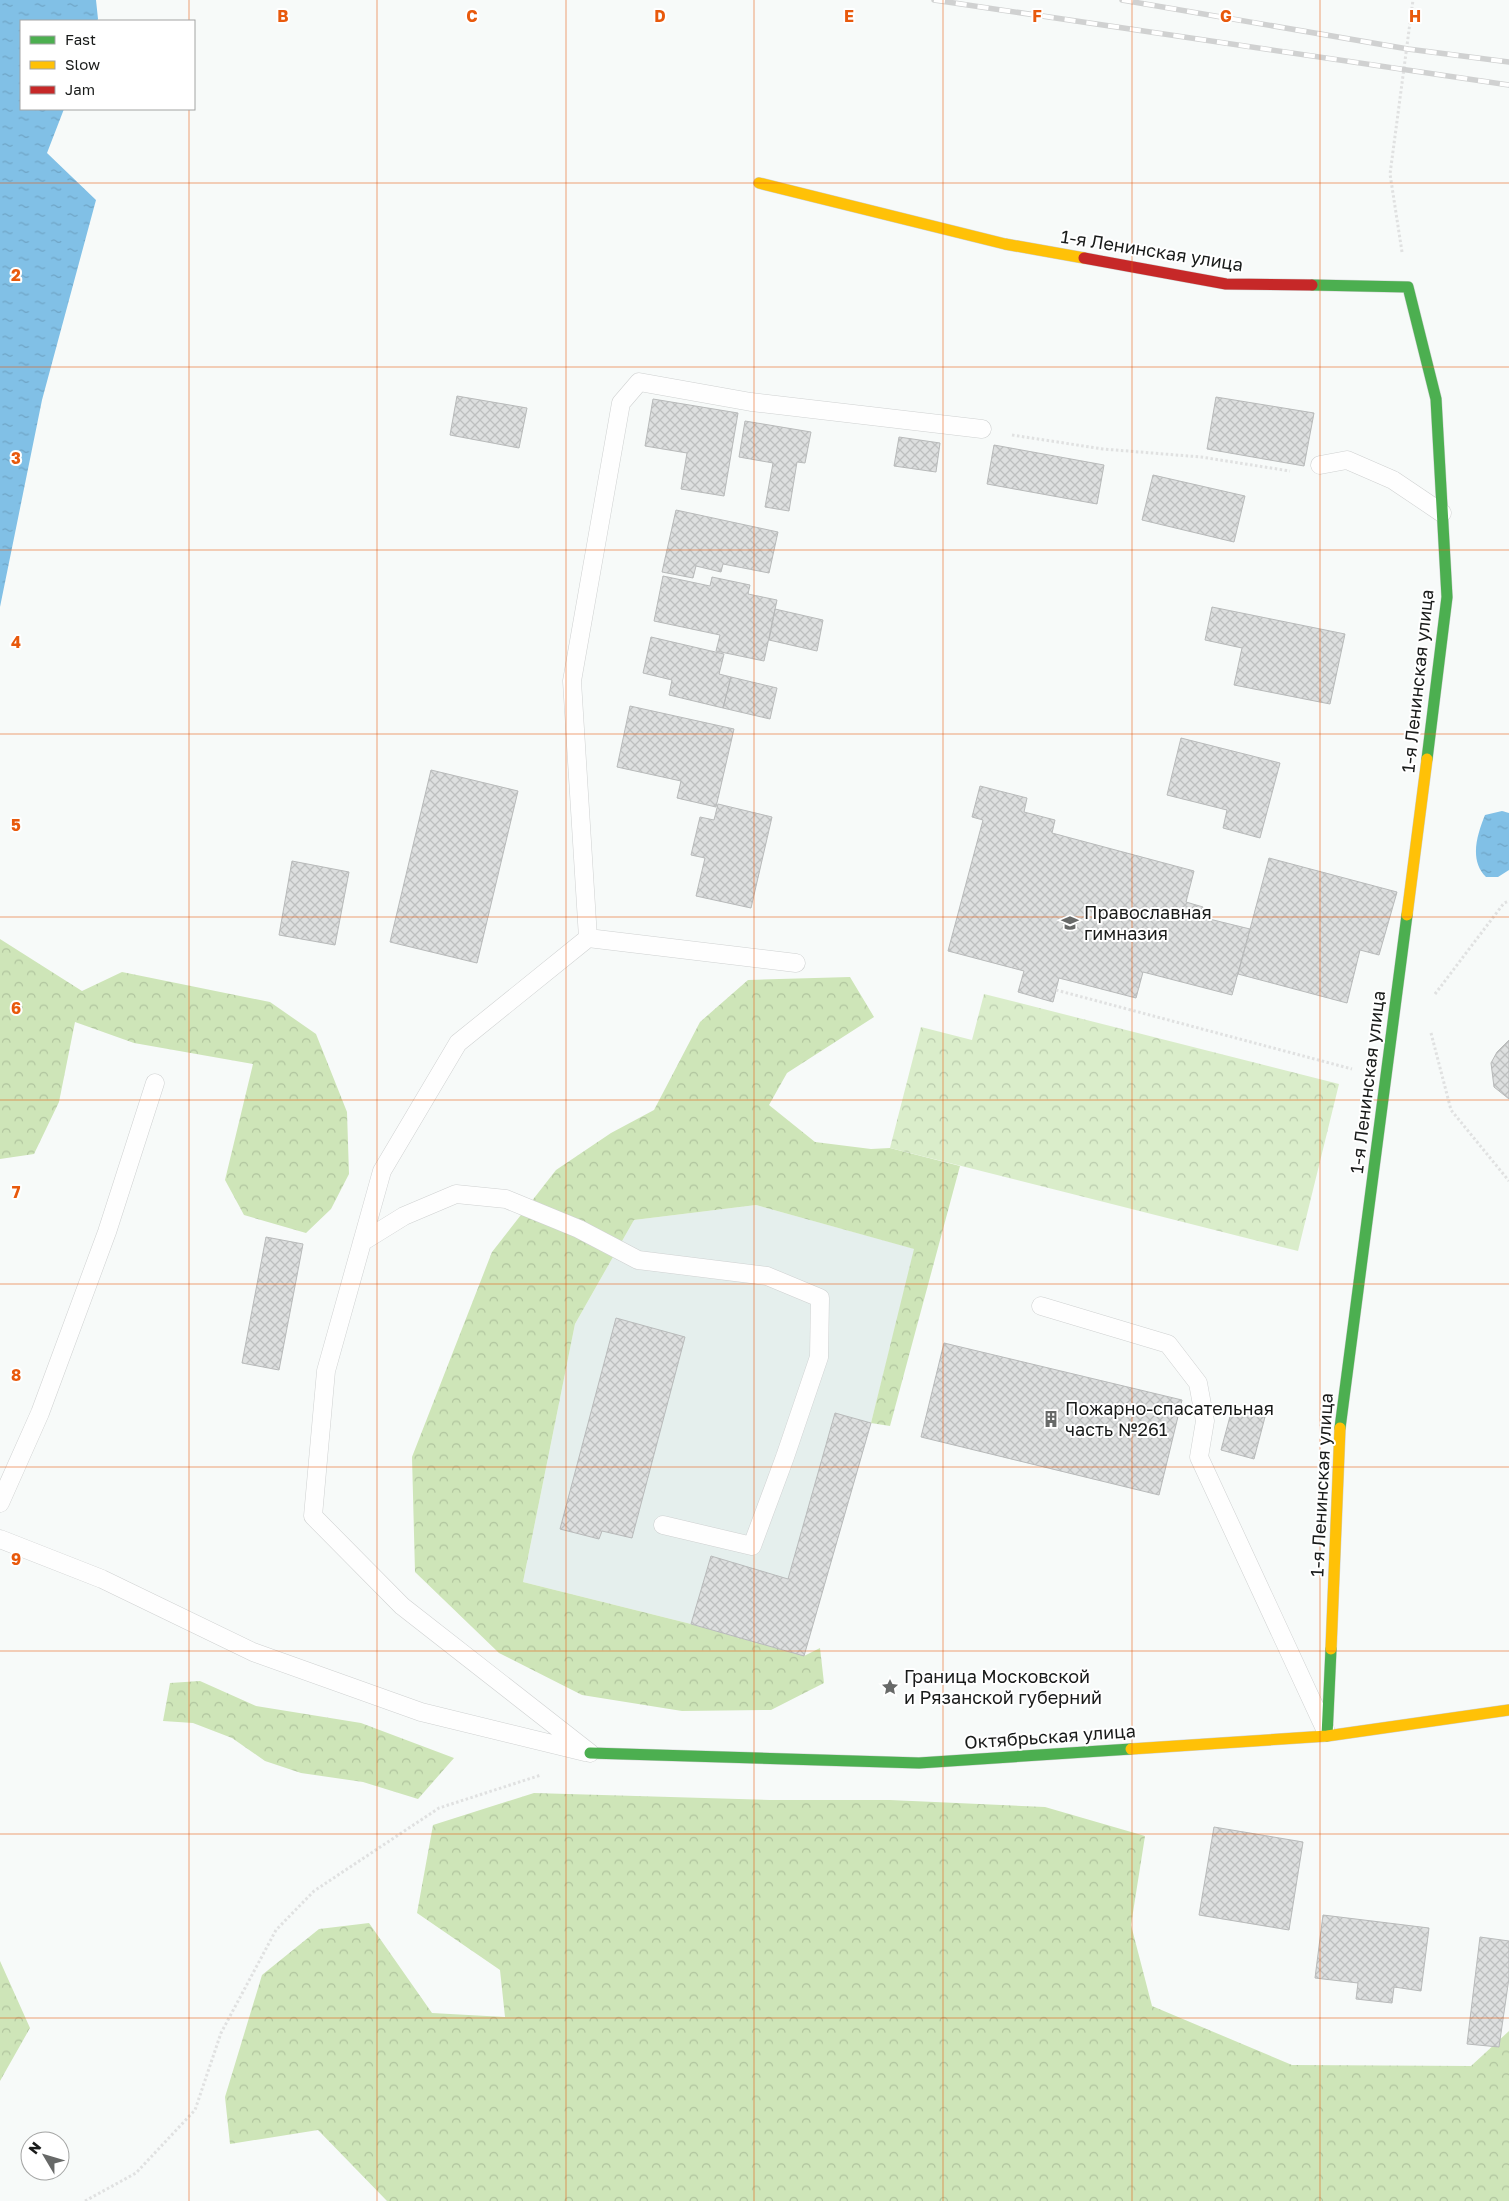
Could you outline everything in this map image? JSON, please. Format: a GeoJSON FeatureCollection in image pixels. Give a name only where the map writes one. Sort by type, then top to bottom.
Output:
{"type":"FeatureCollection","features":[{"type":"Feature","properties":{"kind":"street","name":"1-я Ленинская улица"},"geometry":{"type":"LineString","coordinates":[[759,183],[1005,244],[1226,284],[1408,287],[1436,399],[1447,597],[1387,1078],[1340,1420],[1328,1736]]}},
{"type":"Feature","properties":{"kind":"street","name":"Октябрьская улица"},"geometry":{"type":"LineString","coordinates":[[590,1754],[919,1763],[1328,1736],[1509,1710]]}},
{"type":"Feature","properties":{"kind":"lane"},"geometry":{"type":"LineString","coordinates":[[588,938],[572,681],[621,403],[639,382],[751,402],[982,429]]}},
{"type":"Feature","properties":{"kind":"lane"},"geometry":{"type":"LineString","coordinates":[[1320,465],[1347,460],[1393,480],[1442,514]]}},
{"type":"Feature","properties":{"kind":"lane"},"geometry":{"type":"LineString","coordinates":[[590,1754],[402,1606],[312,1516],[326,1371],[382,1171],[458,1043],[588,938],[796,963]]}},
{"type":"Feature","properties":{"kind":"lane"},"geometry":{"type":"LineString","coordinates":[[0,1503],[40,1413],[107,1232],[155,1083]]}},
{"type":"Feature","properties":{"kind":"lane"},"geometry":{"type":"LineString","coordinates":[[362,1242],[404,1216],[456,1194],[506,1199],[579,1229],[638,1260],[767,1276],[820,1298],[819,1357],[752,1546],[663,1525]]}},
{"type":"Feature","properties":{"kind":"lane"},"geometry":{"type":"LineString","coordinates":[[1042,1306],[1168,1344],[1198,1382],[1205,1421],[1198,1457],[1328,1736]]}},
{"type":"Feature","properties":{"kind":"lane"},"geometry":{"type":"LineString","coordinates":[[0,1539],[102,1579],[262,1655],[421,1712],[590,1754]]}},
{"type":"Feature","properties":{"kind":"path"},"geometry":{"type":"LineString","coordinates":[[1408,287],[1390,174],[1413,0]]}},
{"type":"Feature","properties":{"kind":"path"},"geometry":{"type":"LineString","coordinates":[[982,429],[1104,449],[1200,457],[1288,472],[1320,465]]}},
{"type":"Feature","properties":{"kind":"path"},"geometry":{"type":"LineString","coordinates":[[1430,1001],[1504,903],[1509,901]]}},
{"type":"Feature","properties":{"kind":"path"},"geometry":{"type":"LineString","coordinates":[[1056,990],[1387,1078]]}},
{"type":"Feature","properties":{"kind":"path"},"geometry":{"type":"LineString","coordinates":[[1429,1027],[1451,1110],[1509,1181]]}},
{"type":"Feature","properties":{"kind":"path"},"geometry":{"type":"LineString","coordinates":[[84,2201],[136,2173],[195,2110],[221,2033],[276,1930],[314,1891],[439,1808],[545,1773]]}},
{"type":"Feature","properties":{"kind":"shaded area"},"geometry":{"type":"Polygon","coordinates":[[[756,1205],[915,1249],[871,1423],[804,1656],[691,1624],[523,1582],[575,1324],[634,1220],[756,1205]]]}},
{"type":"Feature","properties":{"kind":"green space"},"geometry":{"type":"Polygon","coordinates":[[[0,939],[82,991],[122,972],[270,1002],[316,1034],[347,1112],[349,1174],[331,1209],[306,1233],[244,1215],[225,1180],[253,1064],[134,1043],[75,1022],[59,1102],[34,1154],[0,1159],[0,939]]]}},
{"type":"Feature","properties":{"kind":"green space"},"geometry":{"type":"Polygon","coordinates":[[[850,977],[874,1017],[787,1073],[769,1105],[815,1142],[871,1149],[890,1148],[960,1166],[890,1426],[871,1423],[914,1249],[756,1205],[634,1220],[575,1324],[523,1582],[691,1624],[804,1656],[820,1648],[824,1683],[771,1710],[682,1711],[582,1695],[499,1653],[415,1572],[412,1457],[492,1252],[556,1170],[611,1133],[654,1110],[700,1022],[748,980],[850,977]]]}},
{"type":"Feature","properties":{"kind":"green space"},"geometry":{"type":"Polygon","coordinates":[[[984,994],[1339,1084],[1298,1251],[890,1148],[921,1027],[972,1040],[984,994]]]}},
{"type":"Feature","properties":{"kind":"green space"},"geometry":{"type":"Polygon","coordinates":[[[200,1681],[256,1706],[361,1723],[454,1758],[418,1799],[363,1782],[301,1773],[265,1761],[232,1738],[193,1723],[163,1721],[170,1683],[200,1681]]]}},
{"type":"Feature","properties":{"kind":"green space"},"geometry":{"type":"Polygon","coordinates":[[[534,1793],[770,1800],[890,1800],[1045,1807],[1145,1836],[1131,1925],[1152,2006],[1292,2065],[1471,2066],[1509,2031],[1509,2201],[387,2201],[318,2130],[230,2144],[225,2097],[262,1975],[319,1929],[369,1923],[432,2013],[505,2017],[500,1970],[417,1913],[433,1825],[534,1793]]]}},
{"type":"Feature","properties":{"kind":"green space"},"geometry":{"type":"Polygon","coordinates":[[[0,1961],[30,2028],[0,2081],[0,1961]]]}},
{"type":"Feature","properties":{"kind":"water"},"geometry":{"type":"Polygon","coordinates":[[[0,0],[96,0],[98,20],[20,20],[20,110],[64,110],[47,153],[96,200],[42,400],[0,607],[0,0]]]}},
{"type":"Feature","properties":{"kind":"water"},"geometry":{"type":"Polygon","coordinates":[[[1502,811],[1509,813],[1509,870],[1498,877],[1486,877],[1481,870],[1476,855],[1477,839],[1485,815],[1502,811]]]}},
{"type":"Feature","properties":{"kind":"building"},"geometry":{"type":"Polygon","coordinates":[[[457,396],[527,408],[519,448],[450,435],[457,396]]]}},
{"type":"Feature","properties":{"kind":"building"},"geometry":{"type":"Polygon","coordinates":[[[1216,397],[1314,413],[1304,466],[1207,449],[1216,397]]]}},
{"type":"Feature","properties":{"kind":"building"},"geometry":{"type":"Polygon","coordinates":[[[653,399],[738,413],[724,496],[681,489],[687,453],[645,446],[653,399]]]}},
{"type":"Feature","properties":{"kind":"building"},"geometry":{"type":"Polygon","coordinates":[[[745,421],[811,432],[805,463],[797,462],[789,511],[765,507],[773,463],[739,457],[745,421]]]}},
{"type":"Feature","properties":{"kind":"building"},"geometry":{"type":"Polygon","coordinates":[[[899,437],[940,443],[936,472],[894,466],[899,437]]]}},
{"type":"Feature","properties":{"kind":"building"},"geometry":{"type":"Polygon","coordinates":[[[994,445],[1104,465],[1097,504],[987,484],[994,445]]]}},
{"type":"Feature","properties":{"kind":"building"},"geometry":{"type":"Polygon","coordinates":[[[1153,475],[1245,496],[1234,542],[1142,520],[1153,475]]]}},
{"type":"Feature","properties":{"kind":"building"},"geometry":{"type":"Polygon","coordinates":[[[676,510],[778,532],[769,573],[723,564],[721,572],[696,566],[693,578],[662,572],[676,510]]]}},
{"type":"Feature","properties":{"kind":"building"},"geometry":{"type":"Polygon","coordinates":[[[663,576],[710,586],[712,577],[750,585],[748,594],[777,600],[764,661],[716,651],[720,635],[654,621],[663,576]]]}},
{"type":"Feature","properties":{"kind":"building"},"geometry":{"type":"Polygon","coordinates":[[[1212,607],[1345,634],[1330,704],[1234,685],[1242,648],[1205,640],[1212,607]]]}},
{"type":"Feature","properties":{"kind":"building"},"geometry":{"type":"Polygon","coordinates":[[[775,609],[823,620],[817,651],[769,640],[775,609]]]}},
{"type":"Feature","properties":{"kind":"building"},"geometry":{"type":"Polygon","coordinates":[[[651,637],[724,654],[719,674],[731,677],[723,708],[669,695],[672,680],[643,673],[651,637]]]}},
{"type":"Feature","properties":{"kind":"building"},"geometry":{"type":"Polygon","coordinates":[[[731,677],[777,688],[770,719],[723,708],[731,677]]]}},
{"type":"Feature","properties":{"kind":"building"},"geometry":{"type":"Polygon","coordinates":[[[630,706],[734,729],[716,807],[677,798],[681,781],[617,767],[630,706]]]}},
{"type":"Feature","properties":{"kind":"building"},"geometry":{"type":"Polygon","coordinates":[[[1181,738],[1280,763],[1260,838],[1223,828],[1227,810],[1167,795],[1181,738]]]}},
{"type":"Feature","properties":{"kind":"building"},"geometry":{"type":"Polygon","coordinates":[[[431,770],[518,791],[477,963],[390,942],[431,770]]]}},
{"type":"Feature","properties":{"kind":"building"},"geometry":{"type":"Polygon","coordinates":[[[980,786],[1027,798],[1024,812],[1055,820],[1052,833],[1194,871],[1186,902],[1203,907],[1201,917],[1250,929],[1232,995],[1143,972],[1136,998],[1059,978],[1053,1002],[1018,992],[1024,971],[948,951],[983,820],[972,817],[980,786]]]}},
{"type":"Feature","properties":{"kind":"building"},"geometry":{"type":"Polygon","coordinates":[[[718,804],[772,817],[751,908],[696,896],[705,858],[691,855],[700,817],[714,820],[718,804]]]}},
{"type":"Feature","properties":{"kind":"building"},"geometry":{"type":"Polygon","coordinates":[[[1269,858],[1397,892],[1379,955],[1360,950],[1347,1003],[1238,974],[1269,858]]]}},
{"type":"Feature","properties":{"kind":"building"},"geometry":{"type":"Polygon","coordinates":[[[292,861],[349,872],[335,945],[279,935],[292,861]]]}},
{"type":"Feature","properties":{"kind":"building"},"geometry":{"type":"Polygon","coordinates":[[[1509,1040],[1509,1099],[1494,1087],[1491,1063],[1497,1052],[1509,1040]]]}},
{"type":"Feature","properties":{"kind":"building"},"geometry":{"type":"Polygon","coordinates":[[[266,1237],[303,1244],[279,1370],[242,1363],[266,1237]]]}},
{"type":"Feature","properties":{"kind":"building"},"geometry":{"type":"Polygon","coordinates":[[[616,1318],[685,1337],[632,1538],[602,1531],[599,1539],[560,1529],[616,1318]]]}},
{"type":"Feature","properties":{"kind":"building","name":"Пожарно-спасательная часть №261"},"geometry":{"type":"Polygon","coordinates":[[[944,1343],[1182,1400],[1159,1495],[921,1437],[944,1343]]]}},
{"type":"Feature","properties":{"kind":"building"},"geometry":{"type":"Polygon","coordinates":[[[1232,1409],[1265,1417],[1254,1459],[1221,1450],[1232,1409]]]}},
{"type":"Feature","properties":{"kind":"building"},"geometry":{"type":"Polygon","coordinates":[[[835,1413],[871,1423],[804,1656],[691,1624],[711,1556],[788,1579],[835,1413]]]}},
{"type":"Feature","properties":{"kind":"building"},"geometry":{"type":"Polygon","coordinates":[[[1214,1827],[1303,1842],[1289,1930],[1199,1915],[1214,1827]]]}},
{"type":"Feature","properties":{"kind":"building"},"geometry":{"type":"Polygon","coordinates":[[[1323,1915],[1429,1928],[1421,1991],[1394,1987],[1392,2003],[1356,1999],[1358,1983],[1315,1978],[1323,1915]]]}},
{"type":"Feature","properties":{"kind":"building"},"geometry":{"type":"Polygon","coordinates":[[[1480,1937],[1509,1941],[1509,1978],[1499,2047],[1467,2044],[1480,1937]]]}},
{"type":"Feature","properties":{"kind":"railway"},"geometry":{"type":"LineString","coordinates":[[934,0],[1509,85]]}},
{"type":"Feature","properties":{"kind":"railway"},"geometry":{"type":"LineString","coordinates":[[1122,0],[1408,49],[1509,62]]}},
{"type":"Feature","properties":{"kind":"traffic: fast"},"geometry":{"type":"LineString","coordinates":[[1312,285],[1408,287],[1436,399],[1447,597],[1427,759]]}},
{"type":"Feature","properties":{"kind":"traffic: fast"},"geometry":{"type":"LineString","coordinates":[[1340,1428],[1407,915]]}},
{"type":"Feature","properties":{"kind":"traffic: fast"},"geometry":{"type":"LineString","coordinates":[[1327,1736],[1331,1649]]}},
{"type":"Feature","properties":{"kind":"traffic: fast"},"geometry":{"type":"LineString","coordinates":[[590,1753],[919,1763],[1131,1749]]}},
{"type":"Feature","properties":{"kind":"traffic: slow"},"geometry":{"type":"LineString","coordinates":[[759,183],[1005,244],[1084,258]]}},
{"type":"Feature","properties":{"kind":"traffic: slow"},"geometry":{"type":"LineString","coordinates":[[1407,915],[1427,759]]}},
{"type":"Feature","properties":{"kind":"traffic: slow"},"geometry":{"type":"LineString","coordinates":[[1331,1649],[1340,1428]]}},
{"type":"Feature","properties":{"kind":"traffic: slow"},"geometry":{"type":"LineString","coordinates":[[1131,1749],[1327,1736],[1509,1710]]}},
{"type":"Feature","properties":{"kind":"traffic: jam"},"geometry":{"type":"LineString","coordinates":[[1084,258],[1226,284],[1312,285]]}},
{"type":"Feature","properties":{"kind":"place","name":"Православная гимназия"},"geometry":{"type":"Point","coordinates":[1070,923]}},
{"type":"Feature","properties":{"kind":"place","name":"Пожарно-спасательная часть №261"},"geometry":{"type":"Point","coordinates":[1051,1419]}},
{"type":"Feature","properties":{"kind":"place","name":"Граница Московской и Рязанской губерний"},"geometry":{"type":"Point","coordinates":[890,1687]}}]}
